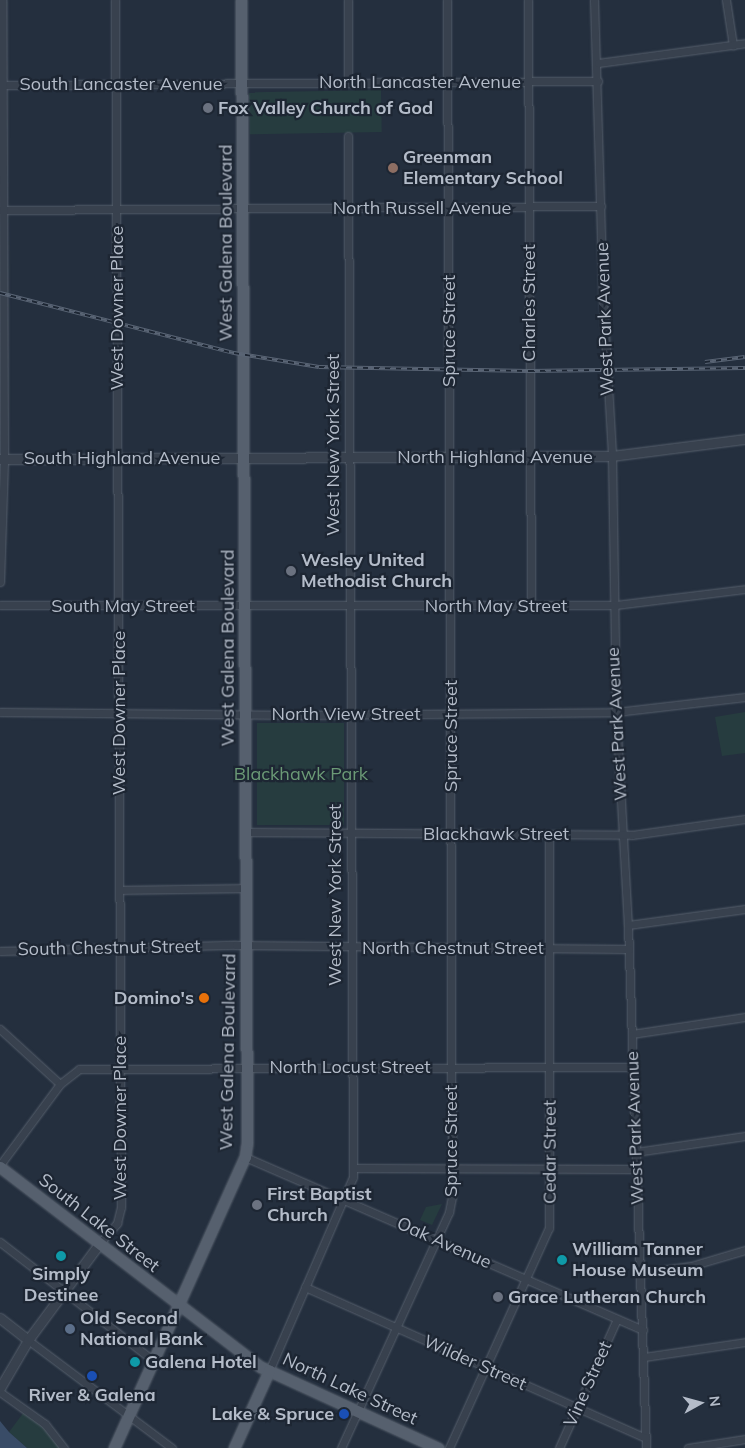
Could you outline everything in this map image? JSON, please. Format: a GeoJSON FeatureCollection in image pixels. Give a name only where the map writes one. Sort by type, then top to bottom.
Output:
{"type":"FeatureCollection","features":[{"type":"Feature","properties":{"kind":"main road","name":"West Galena Boulevard"},"geometry":{"type":"LineString","coordinates":[[114,1448],[245,1157],[247,1066],[246,606],[241,0]]}},
{"type":"Feature","properties":{"kind":"main road","name":"South Lake Street"},"geometry":{"type":"LineString","coordinates":[[0,1166],[178,1305]]}},
{"type":"Feature","properties":{"kind":"main road","name":"North Lake Street"},"geometry":{"type":"LineString","coordinates":[[178,1305],[268,1371],[357,1413],[438,1448]]}},
{"type":"Feature","properties":{"kind":"main road","name":"West New York Street"},"geometry":{"type":"LineString","coordinates":[[234,1448],[268,1371]]}},
{"type":"Feature","properties":{"kind":"street"},"geometry":{"type":"LineString","coordinates":[[0,582],[2,459],[2,0]]}},
{"type":"Feature","properties":{"kind":"street","name":"West Downer Place"},"geometry":{"type":"LineString","coordinates":[[0,1390],[28,1340],[120,1216],[115,0]]}},
{"type":"Feature","properties":{"kind":"street"},"geometry":{"type":"LineString","coordinates":[[348,0],[348,82]]}},
{"type":"Feature","properties":{"kind":"street","name":"Spruce Street"},"geometry":{"type":"LineString","coordinates":[[341,1448],[451,1205],[452,949],[447,0]]}},
{"type":"Feature","properties":{"kind":"street","name":"Charles Street"},"geometry":{"type":"LineString","coordinates":[[528,0],[531,606]]}},
{"type":"Feature","properties":{"kind":"street","name":"West Park Avenue"},"geometry":{"type":"LineString","coordinates":[[594,0],[598,63],[601,206],[612,456],[616,712],[629,949],[646,1448]]}},
{"type":"Feature","properties":{"kind":"street"},"geometry":{"type":"LineString","coordinates":[[726,0],[733,45]]}},
{"type":"Feature","properties":{"kind":"street"},"geometry":{"type":"LineString","coordinates":[[598,63],[745,43]]}},
{"type":"Feature","properties":{"kind":"street","name":"North Lancaster Avenue"},"geometry":{"type":"LineString","coordinates":[[242,83],[598,81]]}},
{"type":"Feature","properties":{"kind":"street","name":"South Lancaster Avenue"},"geometry":{"type":"LineString","coordinates":[[1,85],[242,83]]}},
{"type":"Feature","properties":{"kind":"street","name":"West New York Street"},"geometry":{"type":"LineString","coordinates":[[268,1371],[352,1184],[353,948],[348,136]]}},
{"type":"Feature","properties":{"kind":"street","name":"North Russell Avenue"},"geometry":{"type":"LineString","coordinates":[[1,210],[601,206]]}},
{"type":"Feature","properties":{"kind":"street","name":"North Highland Avenue"},"geometry":{"type":"LineString","coordinates":[[244,457],[612,456],[745,439]]}},
{"type":"Feature","properties":{"kind":"street","name":"South Highland Avenue"},"geometry":{"type":"LineString","coordinates":[[2,459],[244,457]]}},
{"type":"Feature","properties":{"kind":"street","name":"North May Street"},"geometry":{"type":"LineString","coordinates":[[246,606],[615,605],[745,589]]}},
{"type":"Feature","properties":{"kind":"street","name":"South May Street"},"geometry":{"type":"LineString","coordinates":[[0,605],[246,606]]}},
{"type":"Feature","properties":{"kind":"street","name":"North View Street"},"geometry":{"type":"LineString","coordinates":[[0,712],[245,715],[616,712],[745,697]]}},
{"type":"Feature","properties":{"kind":"street","name":"Blackhawk Street"},"geometry":{"type":"LineString","coordinates":[[246,832],[623,834],[745,820]]}},
{"type":"Feature","properties":{"kind":"street","name":"Cedar Street"},"geometry":{"type":"LineString","coordinates":[[449,1448],[549,1228],[549,834]]}},
{"type":"Feature","properties":{"kind":"street"},"geometry":{"type":"LineString","coordinates":[[119,890],[246,888]]}},
{"type":"Feature","properties":{"kind":"street"},"geometry":{"type":"LineString","coordinates":[[628,925],[745,909]]}},
{"type":"Feature","properties":{"kind":"street","name":"North Chestnut Street"},"geometry":{"type":"LineString","coordinates":[[247,947],[629,949]]}},
{"type":"Feature","properties":{"kind":"street","name":"South Chestnut Street"},"geometry":{"type":"LineString","coordinates":[[0,951],[247,947]]}},
{"type":"Feature","properties":{"kind":"street"},"geometry":{"type":"LineString","coordinates":[[632,1034],[745,1018]]}},
{"type":"Feature","properties":{"kind":"street"},"geometry":{"type":"LineString","coordinates":[[0,1029],[60,1084]]}},
{"type":"Feature","properties":{"kind":"street","name":"North Locust Street"},"geometry":{"type":"LineString","coordinates":[[0,1166],[60,1084],[79,1069],[247,1066],[633,1067]]}},
{"type":"Feature","properties":{"kind":"street"},"geometry":{"type":"LineString","coordinates":[[636,1152],[745,1136]]}},
{"type":"Feature","properties":{"kind":"street","name":"Oak Avenue"},"geometry":{"type":"LineString","coordinates":[[245,1157],[643,1330]]}},
{"type":"Feature","properties":{"kind":"street"},"geometry":{"type":"LineString","coordinates":[[353,1168],[637,1168]]}},
{"type":"Feature","properties":{"kind":"street"},"geometry":{"type":"LineString","coordinates":[[0,1242],[154,1361]]}},
{"type":"Feature","properties":{"kind":"street"},"geometry":{"type":"LineString","coordinates":[[641,1273],[691,1266],[745,1250]]}},
{"type":"Feature","properties":{"kind":"street","name":"Wilder Street"},"geometry":{"type":"LineString","coordinates":[[305,1287],[646,1438]]}},
{"type":"Feature","properties":{"kind":"street"},"geometry":{"type":"LineString","coordinates":[[0,1318],[172,1448]]}},
{"type":"Feature","properties":{"kind":"street","name":"Vine Street"},"geometry":{"type":"LineString","coordinates":[[559,1448],[617,1319]]}},
{"type":"Feature","properties":{"kind":"street"},"geometry":{"type":"LineString","coordinates":[[644,1358],[745,1342]]}},
{"type":"Feature","properties":{"kind":"street"},"geometry":{"type":"LineString","coordinates":[[0,1390],[45,1424],[64,1448]]}},
{"type":"Feature","properties":{"kind":"street"},"geometry":{"type":"LineString","coordinates":[[688,1448],[745,1439]]}},
{"type":"Feature","properties":{"kind":"green space"},"geometry":{"type":"Polygon","coordinates":[[[381,90],[382,132],[250,134],[249,92],[381,90]]]}},
{"type":"Feature","properties":{"kind":"green space"},"geometry":{"type":"Polygon","coordinates":[[[745,712],[745,753],[722,756],[715,717],[745,712]]]}},
{"type":"Feature","properties":{"kind":"green space","name":"Blackhawk Park"},"geometry":{"type":"Polygon","coordinates":[[[257,723],[344,723],[344,825],[257,825],[257,723]]]}},
{"type":"Feature","properties":{"kind":"green space"},"geometry":{"type":"Polygon","coordinates":[[[442,1204],[432,1225],[420,1220],[426,1207],[442,1204]]]}},
{"type":"Feature","properties":{"kind":"green space"},"geometry":{"type":"Polygon","coordinates":[[[24,1412],[40,1423],[60,1448],[27,1448],[9,1432],[24,1412]]]}},
{"type":"Feature","properties":{"kind":"water"},"geometry":{"type":"Polygon","coordinates":[[[0,1421],[9,1432],[27,1448],[0,1448],[0,1421]]]}},
{"type":"Feature","properties":{"kind":"railway"},"geometry":{"type":"LineString","coordinates":[[0,293],[234,353],[319,367],[529,371],[745,368]]}},
{"type":"Feature","properties":{"kind":"railway"},"geometry":{"type":"LineString","coordinates":[[705,362],[745,357]]}},
{"type":"Feature","properties":{"kind":"place","name":"Fox Valley Church of God"},"geometry":{"type":"Point","coordinates":[208,108]}},
{"type":"Feature","properties":{"kind":"place","name":"Greenman Elementary School"},"geometry":{"type":"Point","coordinates":[393,168]}},
{"type":"Feature","properties":{"kind":"place","name":"Wesley United Methodist Church"},"geometry":{"type":"Point","coordinates":[291,571]}},
{"type":"Feature","properties":{"kind":"place","name":"Domino's"},"geometry":{"type":"Point","coordinates":[204,998]}},
{"type":"Feature","properties":{"kind":"place","name":"First Baptist Church"},"geometry":{"type":"Point","coordinates":[257,1205]}},
{"type":"Feature","properties":{"kind":"place","name":"Simply Destinee"},"geometry":{"type":"Point","coordinates":[61,1256]}},
{"type":"Feature","properties":{"kind":"place","name":"William Tanner House Museum"},"geometry":{"type":"Point","coordinates":[562,1260]}},
{"type":"Feature","properties":{"kind":"place","name":"Grace Lutheran Church"},"geometry":{"type":"Point","coordinates":[498,1297]}},
{"type":"Feature","properties":{"kind":"place","name":"Old Second National Bank"},"geometry":{"type":"Point","coordinates":[70,1329]}},
{"type":"Feature","properties":{"kind":"place","name":"Galena Hotel"},"geometry":{"type":"Point","coordinates":[135,1362]}},
{"type":"Feature","properties":{"kind":"place","name":"River & Galena"},"geometry":{"type":"Point","coordinates":[92,1376]}},
{"type":"Feature","properties":{"kind":"place","name":"Lake & Spruce"},"geometry":{"type":"Point","coordinates":[344,1414]}}]}
